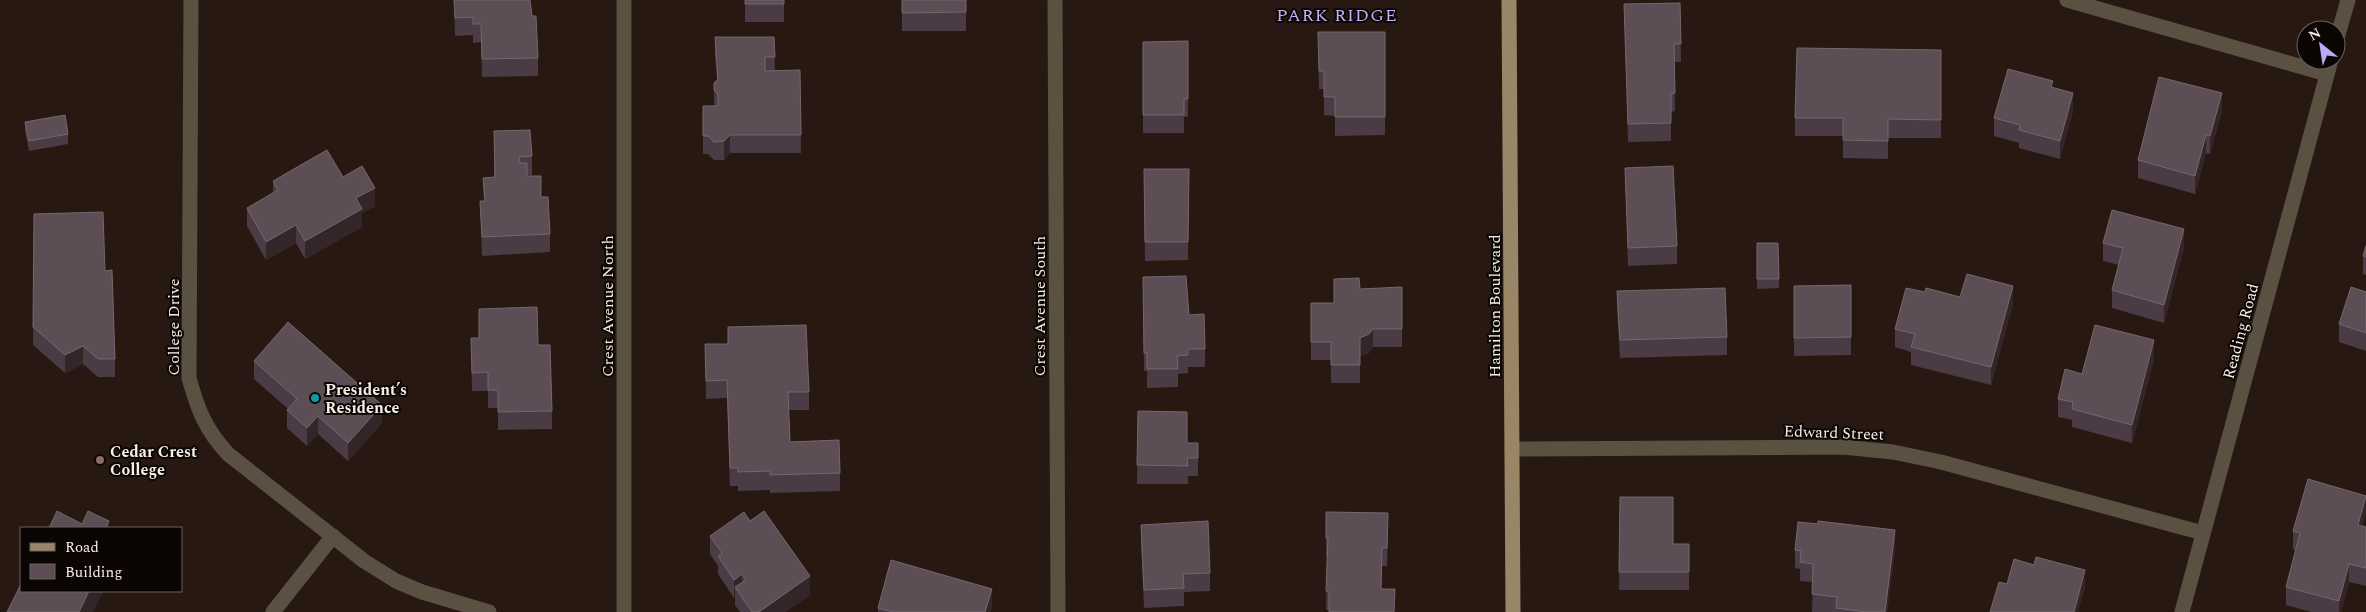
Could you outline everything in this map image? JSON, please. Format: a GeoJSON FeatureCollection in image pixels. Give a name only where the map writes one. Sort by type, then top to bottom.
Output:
{"type":"FeatureCollection","features":[{"type":"Feature","properties":{"kind":"main road","name":"Hamilton Boulevard"},"geometry":{"type":"LineString","coordinates":[[1509,0],[1513,612]]}},
{"type":"Feature","properties":{"kind":"street","name":"College Drive"},"geometry":{"type":"LineString","coordinates":[[191,0],[189,378],[196,402],[211,435],[228,454],[364,561],[396,580],[422,592],[490,612]]}},
{"type":"Feature","properties":{"kind":"street","name":"Crest Avenue North"},"geometry":{"type":"LineString","coordinates":[[624,0],[624,612]]}},
{"type":"Feature","properties":{"kind":"street","name":"Crest Avenue South"},"geometry":{"type":"LineString","coordinates":[[1055,0],[1058,612]]}},
{"type":"Feature","properties":{"kind":"street"},"geometry":{"type":"LineString","coordinates":[[2067,0],[2296,59]]}},
{"type":"Feature","properties":{"kind":"street"},"geometry":{"type":"LineString","coordinates":[[2342,20],[2348,0]]}},
{"type":"Feature","properties":{"kind":"street","name":"Reading Road"},"geometry":{"type":"LineString","coordinates":[[2182,612],[2328,70]]}},
{"type":"Feature","properties":{"kind":"street","name":"Edward Street"},"geometry":{"type":"LineString","coordinates":[[1512,449],[1843,446],[1892,452],[1941,462],[2203,534]]}},
{"type":"Feature","properties":{"kind":"street"},"geometry":{"type":"LineString","coordinates":[[273,612],[333,536]]}},
{"type":"Feature","properties":{"kind":"building"},"geometry":{"type":"Polygon","coordinates":[[[454,0],[530,0],[532,16],[536,16],[538,58],[482,59],[481,24],[473,24],[473,17],[455,18],[454,0]]]}},
{"type":"Feature","properties":{"kind":"building"},"geometry":{"type":"Polygon","coordinates":[[[745,0],[784,0],[784,4],[745,4],[745,0]]]}},
{"type":"Feature","properties":{"kind":"building"},"geometry":{"type":"Polygon","coordinates":[[[902,0],[966,0],[966,12],[902,13],[902,0]]]}},
{"type":"Feature","properties":{"kind":"building"},"geometry":{"type":"Polygon","coordinates":[[[1680,3],[1681,44],[1674,44],[1675,93],[1671,94],[1671,123],[1628,124],[1624,4],[1680,3]]]}},
{"type":"Feature","properties":{"kind":"building"},"geometry":{"type":"Polygon","coordinates":[[[1318,32],[1385,32],[1385,117],[1335,117],[1335,97],[1324,97],[1324,71],[1319,71],[1318,32]]]}},
{"type":"Feature","properties":{"kind":"building"},"geometry":{"type":"Polygon","coordinates":[[[715,37],[774,37],[775,57],[765,57],[765,71],[800,70],[801,135],[730,135],[724,141],[714,142],[708,136],[703,136],[703,106],[718,106],[718,94],[714,90],[714,83],[718,79],[715,37]]]}},
{"type":"Feature","properties":{"kind":"building"},"geometry":{"type":"Polygon","coordinates":[[[1188,41],[1188,99],[1184,99],[1184,115],[1143,115],[1143,42],[1188,41]]]}},
{"type":"Feature","properties":{"kind":"building"},"geometry":{"type":"Polygon","coordinates":[[[1797,48],[1941,50],[1941,120],[1888,119],[1888,141],[1843,140],[1843,118],[1795,118],[1797,48]]]}},
{"type":"Feature","properties":{"kind":"building"},"geometry":{"type":"Polygon","coordinates":[[[2008,69],[2053,81],[2051,87],[2073,93],[2060,141],[2019,130],[2020,125],[1994,118],[2008,69]]]}},
{"type":"Feature","properties":{"kind":"building"},"geometry":{"type":"Polygon","coordinates":[[[2159,77],[2222,93],[2210,136],[2206,135],[2195,176],[2138,160],[2159,77]]]}},
{"type":"Feature","properties":{"kind":"building"},"geometry":{"type":"Polygon","coordinates":[[[65,115],[68,134],[29,141],[25,122],[65,115]]]}},
{"type":"Feature","properties":{"kind":"building"},"geometry":{"type":"Polygon","coordinates":[[[530,130],[532,156],[519,157],[520,163],[527,163],[527,176],[541,176],[541,197],[548,197],[550,234],[482,237],[480,201],[485,201],[483,178],[495,177],[494,131],[530,130]]]}},
{"type":"Feature","properties":{"kind":"building"},"geometry":{"type":"Polygon","coordinates":[[[327,150],[343,177],[362,166],[375,188],[356,198],[362,209],[305,241],[296,225],[266,242],[247,208],[278,190],[273,181],[327,150]]]}},
{"type":"Feature","properties":{"kind":"building"},"geometry":{"type":"Polygon","coordinates":[[[1673,166],[1677,246],[1628,248],[1625,168],[1673,166]]]}},
{"type":"Feature","properties":{"kind":"building"},"geometry":{"type":"Polygon","coordinates":[[[1144,169],[1189,169],[1188,242],[1145,242],[1144,169]]]}},
{"type":"Feature","properties":{"kind":"building"},"geometry":{"type":"Polygon","coordinates":[[[2112,210],[2184,229],[2164,305],[2112,290],[2123,248],[2103,243],[2112,210]]]}},
{"type":"Feature","properties":{"kind":"building"},"geometry":{"type":"Polygon","coordinates":[[[103,212],[105,271],[112,270],[115,359],[98,359],[83,346],[65,355],[33,327],[34,214],[103,212]]]}},
{"type":"Feature","properties":{"kind":"building"},"geometry":{"type":"Polygon","coordinates":[[[1757,243],[1778,243],[1779,279],[1757,279],[1757,243]]]}},
{"type":"Feature","properties":{"kind":"building"},"geometry":{"type":"Polygon","coordinates":[[[2366,246],[2366,257],[2363,256],[2366,246]]]}},
{"type":"Feature","properties":{"kind":"building"},"geometry":{"type":"Polygon","coordinates":[[[1967,274],[2013,286],[1991,367],[1911,347],[1915,334],[1895,329],[1906,288],[1925,292],[1926,288],[1960,297],[1967,274]]]}},
{"type":"Feature","properties":{"kind":"building"},"geometry":{"type":"Polygon","coordinates":[[[1186,276],[1189,315],[1204,314],[1205,349],[1188,349],[1188,355],[1177,356],[1178,369],[1147,369],[1147,353],[1144,353],[1143,277],[1186,276]]]}},
{"type":"Feature","properties":{"kind":"building"},"geometry":{"type":"Polygon","coordinates":[[[1359,278],[1360,289],[1402,287],[1402,329],[1373,329],[1369,334],[1360,338],[1360,365],[1331,365],[1331,342],[1311,342],[1311,303],[1334,303],[1334,279],[1359,278]]]}},
{"type":"Feature","properties":{"kind":"building"},"geometry":{"type":"Polygon","coordinates":[[[1851,285],[1851,337],[1794,338],[1794,286],[1851,285]]]}},
{"type":"Feature","properties":{"kind":"building"},"geometry":{"type":"Polygon","coordinates":[[[2351,287],[2366,292],[2366,333],[2339,324],[2351,287]]]}},
{"type":"Feature","properties":{"kind":"building"},"geometry":{"type":"Polygon","coordinates":[[[1725,288],[1727,337],[1620,340],[1617,291],[1725,288]]]}},
{"type":"Feature","properties":{"kind":"building"},"geometry":{"type":"Polygon","coordinates":[[[537,307],[538,345],[550,345],[552,411],[498,412],[498,390],[488,390],[488,372],[472,373],[471,338],[479,338],[479,309],[537,307]]]}},
{"type":"Feature","properties":{"kind":"building","name":"President’s Residence"},"geometry":{"type":"Polygon","coordinates":[[[288,322],[382,405],[348,443],[318,416],[307,428],[287,410],[297,399],[254,361],[288,322]]]}},
{"type":"Feature","properties":{"kind":"building"},"geometry":{"type":"Polygon","coordinates":[[[806,325],[809,392],[788,392],[790,442],[839,440],[840,473],[770,475],[770,471],[738,472],[738,468],[730,468],[727,380],[706,381],[705,344],[728,344],[728,327],[806,325]]]}},
{"type":"Feature","properties":{"kind":"building"},"geometry":{"type":"Polygon","coordinates":[[[2095,325],[2154,340],[2132,425],[2072,409],[2073,402],[2058,399],[2065,369],[2082,374],[2095,325]]]}},
{"type":"Feature","properties":{"kind":"building"},"geometry":{"type":"Polygon","coordinates":[[[1138,411],[1187,412],[1187,443],[1198,443],[1198,458],[1187,458],[1188,466],[1137,465],[1138,411]]]}},
{"type":"Feature","properties":{"kind":"building"},"geometry":{"type":"Polygon","coordinates":[[[2308,479],[2366,496],[2358,525],[2366,527],[2366,568],[2349,564],[2339,601],[2286,587],[2300,533],[2293,531],[2308,479]]]}},
{"type":"Feature","properties":{"kind":"building"},"geometry":{"type":"Polygon","coordinates":[[[1620,497],[1673,497],[1673,544],[1689,544],[1689,572],[1619,572],[1620,497]]]}},
{"type":"Feature","properties":{"kind":"building"},"geometry":{"type":"Polygon","coordinates":[[[57,511],[82,524],[88,511],[109,521],[106,527],[49,527],[57,511]]]}},
{"type":"Feature","properties":{"kind":"building"},"geometry":{"type":"Polygon","coordinates":[[[764,511],[810,576],[759,612],[752,612],[735,587],[746,580],[742,574],[734,580],[718,556],[722,553],[710,536],[744,512],[750,521],[764,511]]]}},
{"type":"Feature","properties":{"kind":"building"},"geometry":{"type":"Polygon","coordinates":[[[1326,512],[1388,513],[1387,548],[1382,548],[1381,589],[1395,589],[1394,612],[1329,612],[1329,592],[1326,591],[1328,538],[1326,538],[1326,512]]]}},
{"type":"Feature","properties":{"kind":"building"},"geometry":{"type":"Polygon","coordinates":[[[1208,521],[1210,573],[1183,574],[1184,588],[1144,590],[1141,525],[1208,521]]]}},
{"type":"Feature","properties":{"kind":"building"},"geometry":{"type":"Polygon","coordinates":[[[1818,521],[1895,530],[1885,612],[1866,612],[1836,608],[1837,597],[1812,594],[1813,564],[1800,562],[1801,551],[1795,550],[1798,522],[1818,524],[1818,521]]]}},
{"type":"Feature","properties":{"kind":"building"},"geometry":{"type":"Polygon","coordinates":[[[2036,557],[2085,570],[2074,612],[1990,612],[1999,582],[2007,584],[2014,559],[2034,565],[2036,557]]]}},
{"type":"Feature","properties":{"kind":"building"},"geometry":{"type":"Polygon","coordinates":[[[891,560],[992,589],[985,612],[893,612],[878,608],[891,560]]]}},
{"type":"Feature","properties":{"kind":"building"},"geometry":{"type":"Polygon","coordinates":[[[20,586],[20,592],[89,592],[79,612],[7,612],[20,586]]]}},
{"type":"Feature","properties":{"kind":"place","name":"President’s Residence"},"geometry":{"type":"Point","coordinates":[315,398]}},
{"type":"Feature","properties":{"kind":"place","name":"Cedar Crest College"},"geometry":{"type":"Point","coordinates":[100,460]}},
{"type":"Feature","properties":{"kind":"district","name":"PARK RIDGE"},"geometry":{"type":"Point","coordinates":[1337,15]}}]}
